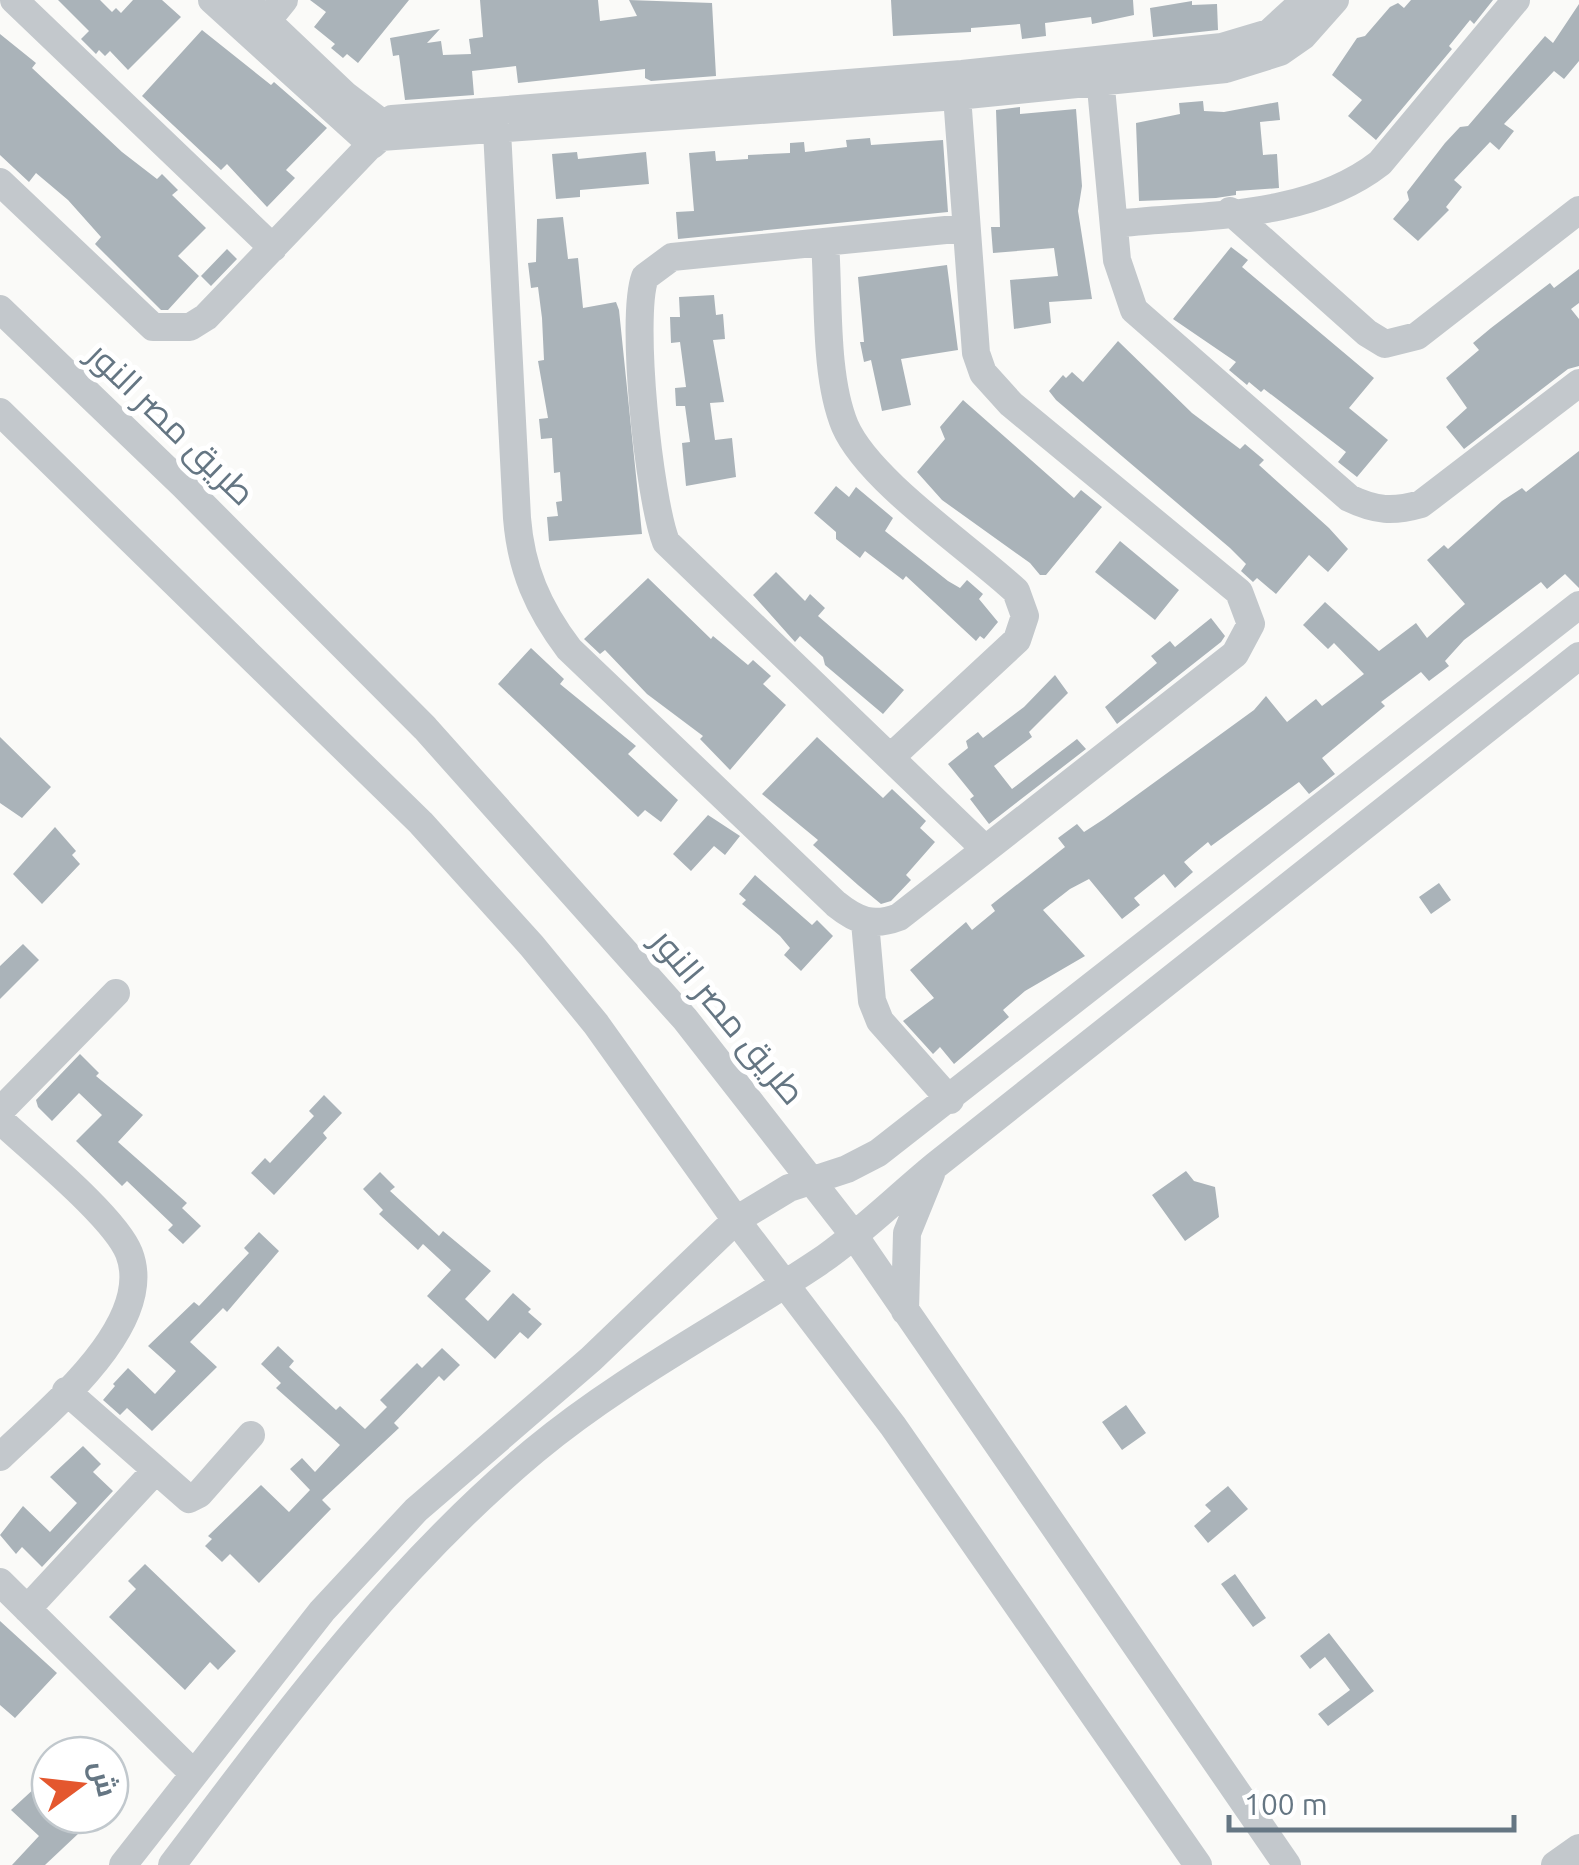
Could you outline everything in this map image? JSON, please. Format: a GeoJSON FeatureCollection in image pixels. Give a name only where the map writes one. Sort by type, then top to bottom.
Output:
{"type":"FeatureCollection","features":[{"type":"Feature","properties":{"kind":"street"},"geometry":{"type":"LineString","coordinates":[[14,0],[273,248]]}},
{"type":"Feature","properties":{"kind":"street"},"geometry":{"type":"LineString","coordinates":[[212,0],[381,137],[496,121],[1099,71],[1254,64],[1303,36],[1335,0]]}},
{"type":"Feature","properties":{"kind":"street"},"geometry":{"type":"LineString","coordinates":[[244,0],[275,10],[380,136]]}},
{"type":"Feature","properties":{"kind":"street"},"geometry":{"type":"LineString","coordinates":[[496,121],[957,96],[1247,42],[1278,26],[1305,0]]}},
{"type":"Feature","properties":{"kind":"street"},"geometry":{"type":"LineString","coordinates":[[1114,224],[1300,203],[1356,182],[1380,163],[1516,0]]}},
{"type":"Feature","properties":{"kind":"street"},"geometry":{"type":"LineString","coordinates":[[1099,71],[1122,286],[1134,310],[1152,330],[1349,498],[1372,509],[1397,511],[1421,504],[1579,382]]}},
{"type":"Feature","properties":{"kind":"street"},"geometry":{"type":"LineString","coordinates":[[496,121],[516,518],[526,574],[537,601],[569,649],[836,904],[865,922],[899,918],[1235,654],[1250,624],[1240,592],[1011,404],[983,372],[976,353],[957,96]]}},
{"type":"Feature","properties":{"kind":"street"},"geometry":{"type":"LineString","coordinates":[[0,182],[153,327],[190,326],[206,316],[380,136]]}},
{"type":"Feature","properties":{"kind":"street"},"geometry":{"type":"LineString","coordinates":[[1230,211],[1367,333],[1385,344],[1417,336],[1579,210]]}},
{"type":"Feature","properties":{"kind":"street"},"geometry":{"type":"LineString","coordinates":[[966,228],[672,257],[645,276],[638,311],[655,502],[666,542],[985,849]]}},
{"type":"Feature","properties":{"kind":"street"},"geometry":{"type":"LineString","coordinates":[[825,242],[836,385],[846,426],[869,462],[1016,591],[1025,616],[1016,640],[891,758]]}},
{"type":"Feature","properties":{"kind":"street","name":"طريق مصر النور"},"geometry":{"type":"LineString","coordinates":[[0,310],[183,484],[510,819],[685,1018],[853,1234],[1287,1865]]}},
{"type":"Feature","properties":{"kind":"street"},"geometry":{"type":"LineString","coordinates":[[0,412],[463,866],[596,1024],[736,1220],[985,1554],[1198,1865]]}},
{"type":"Feature","properties":{"kind":"street"},"geometry":{"type":"LineString","coordinates":[[122,1865],[322,1611],[416,1510],[590,1360],[736,1220],[777,1194],[878,1152],[950,1100],[1579,605]]}},
{"type":"Feature","properties":{"kind":"street"},"geometry":{"type":"LineString","coordinates":[[172,1865],[376,1602],[487,1491],[613,1391],[853,1234],[1579,656]]}},
{"type":"Feature","properties":{"kind":"street"},"geometry":{"type":"LineString","coordinates":[[865,922],[872,1002],[880,1021],[950,1100]]}},
{"type":"Feature","properties":{"kind":"street"},"geometry":{"type":"LineString","coordinates":[[0,1111],[116,993]]}},
{"type":"Feature","properties":{"kind":"street"},"geometry":{"type":"LineString","coordinates":[[0,1120],[112,1228],[128,1250],[135,1276],[132,1303],[118,1327],[66,1391],[0,1458]]}},
{"type":"Feature","properties":{"kind":"street"},"geometry":{"type":"LineString","coordinates":[[906,1312],[908,1233],[916,1202],[936,1165]]}},
{"type":"Feature","properties":{"kind":"street"},"geometry":{"type":"LineString","coordinates":[[66,1391],[183,1496],[194,1497],[252,1435]]}},
{"type":"Feature","properties":{"kind":"street"},"geometry":{"type":"LineString","coordinates":[[27,1608],[155,1471]]}},
{"type":"Feature","properties":{"kind":"street"},"geometry":{"type":"LineString","coordinates":[[0,1582],[193,1773]]}},
{"type":"Feature","properties":{"kind":"street"},"geometry":{"type":"LineString","coordinates":[[1555,1865],[1579,1848]]}},
{"type":"Feature","properties":{"kind":"building"},"geometry":{"type":"Polygon","coordinates":[[[58,0],[100,0],[112,12],[116,8],[121,13],[133,0],[162,0],[181,17],[128,70],[110,51],[105,56],[99,50],[96,54],[81,39],[89,31],[58,0]]]}},
{"type":"Feature","properties":{"kind":"building"},"geometry":{"type":"Polygon","coordinates":[[[310,0],[409,0],[358,63],[347,54],[343,58],[331,48],[335,44],[314,27],[326,12],[310,0]]]}},
{"type":"Feature","properties":{"kind":"building"},"geometry":{"type":"Polygon","coordinates":[[[480,0],[598,0],[600,21],[637,16],[629,0],[712,3],[716,76],[651,81],[645,78],[645,69],[518,83],[516,66],[472,71],[474,95],[405,100],[399,55],[393,56],[390,38],[440,29],[427,43],[441,41],[443,55],[471,54],[469,39],[483,37],[480,0]]]}},
{"type":"Feature","properties":{"kind":"building"},"geometry":{"type":"Polygon","coordinates":[[[891,0],[1133,0],[1134,15],[1092,24],[1091,17],[1045,23],[1046,36],[1022,39],[1020,24],[971,28],[971,32],[893,36],[891,0]]]}},
{"type":"Feature","properties":{"kind":"building"},"geometry":{"type":"Polygon","coordinates":[[[1411,0],[1493,0],[1474,24],[1470,20],[1449,46],[1452,49],[1376,140],[1348,116],[1362,100],[1332,75],[1357,38],[1365,36],[1390,7],[1398,3],[1404,8],[1411,0]]]}},
{"type":"Feature","properties":{"kind":"building"},"geometry":{"type":"Polygon","coordinates":[[[1192,1],[1192,5],[1217,4],[1218,30],[1153,37],[1150,8],[1192,1]]]}},
{"type":"Feature","properties":{"kind":"building"},"geometry":{"type":"Polygon","coordinates":[[[1579,4],[1579,61],[1564,79],[1554,71],[1504,124],[1514,131],[1499,150],[1490,142],[1454,180],[1462,187],[1446,207],[1449,210],[1418,241],[1393,219],[1409,200],[1407,192],[1445,143],[1460,127],[1468,126],[1545,36],[1553,43],[1579,4]]]}},
{"type":"Feature","properties":{"kind":"building"},"geometry":{"type":"Polygon","coordinates":[[[202,30],[271,85],[274,82],[327,128],[286,170],[295,178],[267,207],[227,164],[221,170],[142,96],[202,30]]]}},
{"type":"Feature","properties":{"kind":"building"},"geometry":{"type":"Polygon","coordinates":[[[0,34],[36,63],[32,68],[122,152],[157,179],[162,174],[178,190],[172,195],[206,228],[178,256],[199,276],[168,310],[161,310],[95,244],[101,237],[68,200],[36,173],[29,182],[0,155],[0,34]]]}},
{"type":"Feature","properties":{"kind":"building"},"geometry":{"type":"Polygon","coordinates":[[[1203,101],[1204,111],[1224,112],[1278,102],[1280,120],[1260,122],[1263,155],[1277,154],[1279,188],[1236,191],[1236,195],[1216,198],[1139,201],[1136,123],[1180,114],[1179,103],[1203,101]]]}},
{"type":"Feature","properties":{"kind":"building"},"geometry":{"type":"Polygon","coordinates":[[[1020,107],[1020,114],[1076,109],[1082,186],[1078,211],[1092,299],[1049,302],[1051,323],[1014,329],[1010,280],[1058,276],[1054,248],[993,253],[991,227],[1000,227],[996,110],[1020,107]]]}},
{"type":"Feature","properties":{"kind":"building"},"geometry":{"type":"Polygon","coordinates":[[[870,138],[871,145],[943,140],[948,212],[678,239],[676,212],[694,211],[689,153],[715,151],[716,161],[748,159],[748,155],[790,153],[790,143],[804,142],[805,152],[847,147],[846,140],[870,138]]]}},
{"type":"Feature","properties":{"kind":"building"},"geometry":{"type":"Polygon","coordinates":[[[577,152],[578,159],[646,152],[649,184],[580,190],[580,197],[556,199],[552,154],[577,152]]]}},
{"type":"Feature","properties":{"kind":"building"},"geometry":{"type":"Polygon","coordinates":[[[563,217],[568,259],[578,258],[583,308],[616,302],[619,310],[642,534],[549,541],[547,517],[558,516],[556,502],[562,501],[560,472],[554,473],[552,438],[541,439],[539,419],[548,418],[538,361],[544,360],[542,318],[538,287],[531,288],[528,263],[536,262],[537,219],[563,217]]]}},
{"type":"Feature","properties":{"kind":"building"},"geometry":{"type":"Polygon","coordinates":[[[1231,247],[1248,260],[1242,267],[1374,378],[1349,408],[1388,440],[1357,477],[1338,462],[1346,452],[1264,389],[1261,392],[1249,382],[1247,385],[1229,370],[1236,362],[1173,319],[1231,247]]]}},
{"type":"Feature","properties":{"kind":"building"},"geometry":{"type":"Polygon","coordinates":[[[227,249],[237,259],[211,286],[201,276],[227,249]]]}},
{"type":"Feature","properties":{"kind":"building"},"geometry":{"type":"Polygon","coordinates":[[[947,265],[958,350],[901,359],[911,405],[882,411],[871,360],[864,362],[860,342],[864,342],[858,277],[947,265]]]}},
{"type":"Feature","properties":{"kind":"building"},"geometry":{"type":"Polygon","coordinates":[[[1579,269],[1579,303],[1571,309],[1579,319],[1579,366],[1568,369],[1464,449],[1446,427],[1467,408],[1446,378],[1479,350],[1473,343],[1491,328],[1550,283],[1554,288],[1579,269]]]}},
{"type":"Feature","properties":{"kind":"building"},"geometry":{"type":"Polygon","coordinates":[[[714,295],[716,315],[723,314],[725,339],[713,340],[724,402],[710,403],[715,440],[732,438],[736,477],[686,486],[682,443],[690,442],[685,406],[676,406],[675,388],[686,387],[680,342],[671,343],[670,317],[680,317],[679,297],[714,295]]]}},
{"type":"Feature","properties":{"kind":"building"},"geometry":{"type":"Polygon","coordinates":[[[1118,341],[1192,413],[1240,449],[1245,444],[1264,460],[1259,465],[1329,528],[1348,549],[1328,572],[1309,555],[1276,594],[1257,578],[1253,582],[1241,571],[1246,564],[1230,548],[1056,400],[1049,391],[1063,375],[1066,378],[1072,372],[1083,382],[1118,341]]]}},
{"type":"Feature","properties":{"kind":"building"},"geometry":{"type":"Polygon","coordinates":[[[963,400],[1074,498],[1081,490],[1102,507],[1046,575],[1040,575],[1030,563],[942,500],[917,472],[945,439],[940,427],[963,400]]]}},
{"type":"Feature","properties":{"kind":"building"},"geometry":{"type":"Polygon","coordinates":[[[1579,451],[1579,588],[1565,574],[1547,589],[1541,582],[1464,640],[1445,661],[1449,666],[1429,681],[1421,672],[1381,702],[1385,706],[1322,758],[1335,774],[1309,794],[1299,782],[1211,846],[1208,842],[1184,862],[1193,872],[1175,888],[1164,874],[1134,898],[1140,905],[1122,919],[1089,879],[1070,889],[1043,910],[1085,956],[1025,991],[1003,1010],[1009,1017],[954,1064],[940,1047],[933,1054],[903,1021],[934,998],[910,970],[966,922],[972,930],[995,911],[991,905],[1065,847],[1058,838],[1077,824],[1084,832],[1104,819],[1254,710],[1266,696],[1287,722],[1316,699],[1322,706],[1364,674],[1334,643],[1328,649],[1303,625],[1325,602],[1379,651],[1416,623],[1427,638],[1465,604],[1427,560],[1444,545],[1448,549],[1502,501],[1522,488],[1526,492],[1579,451]]]}},
{"type":"Feature","properties":{"kind":"building"},"geometry":{"type":"Polygon","coordinates":[[[836,486],[849,497],[856,487],[893,518],[885,531],[948,581],[960,588],[967,580],[983,594],[979,599],[998,622],[984,639],[980,636],[976,641],[906,576],[903,580],[865,551],[860,558],[836,539],[836,532],[814,513],[836,486]]]}},
{"type":"Feature","properties":{"kind":"building"},"geometry":{"type":"Polygon","coordinates":[[[1120,541],[1179,590],[1155,620],[1095,572],[1120,541]]]}},
{"type":"Feature","properties":{"kind":"building"},"geometry":{"type":"Polygon","coordinates":[[[776,572],[805,601],[810,594],[825,608],[818,616],[904,690],[883,714],[825,665],[823,657],[800,636],[795,642],[753,595],[776,572]]]}},
{"type":"Feature","properties":{"kind":"building"},"geometry":{"type":"Polygon","coordinates":[[[648,578],[711,639],[713,636],[748,665],[753,660],[771,676],[763,684],[786,705],[730,770],[700,739],[703,736],[647,694],[605,650],[600,654],[584,639],[648,578]]]}},
{"type":"Feature","properties":{"kind":"building"},"geometry":{"type":"Polygon","coordinates":[[[1211,618],[1225,636],[1221,642],[1117,724],[1105,707],[1157,663],[1151,656],[1170,641],[1175,647],[1211,618]]]}},
{"type":"Feature","properties":{"kind":"building"},"geometry":{"type":"Polygon","coordinates":[[[531,648],[564,679],[560,684],[636,746],[628,754],[678,800],[661,822],[645,810],[638,817],[498,684],[531,648]]]}},
{"type":"Feature","properties":{"kind":"building"},"geometry":{"type":"Polygon","coordinates":[[[1055,675],[1068,693],[1029,732],[1032,737],[994,766],[1012,789],[1077,739],[1086,749],[989,824],[970,799],[974,796],[948,764],[968,748],[966,741],[978,732],[983,738],[1024,707],[1055,675]]]}},
{"type":"Feature","properties":{"kind":"building"},"geometry":{"type":"Polygon","coordinates":[[[0,737],[51,787],[22,818],[0,803],[0,737]]]}},
{"type":"Feature","properties":{"kind":"building"},"geometry":{"type":"Polygon","coordinates":[[[817,737],[883,798],[892,789],[926,821],[920,828],[935,842],[906,875],[911,880],[891,901],[881,904],[858,885],[813,845],[818,840],[762,794],[817,737]]]}},
{"type":"Feature","properties":{"kind":"building"},"geometry":{"type":"Polygon","coordinates":[[[708,815],[740,836],[725,855],[714,846],[691,871],[673,854],[708,815]]]}},
{"type":"Feature","properties":{"kind":"building"},"geometry":{"type":"Polygon","coordinates":[[[55,827],[76,851],[72,855],[80,864],[42,904],[13,874],[55,827]]]}},
{"type":"Feature","properties":{"kind":"building"},"geometry":{"type":"Polygon","coordinates":[[[755,875],[812,925],[817,920],[833,936],[801,971],[784,955],[790,948],[780,936],[742,904],[746,900],[739,894],[755,875]]]}},
{"type":"Feature","properties":{"kind":"building"},"geometry":{"type":"Polygon","coordinates":[[[1439,883],[1451,900],[1431,914],[1419,897],[1439,883]]]}},
{"type":"Feature","properties":{"kind":"building"},"geometry":{"type":"Polygon","coordinates":[[[23,944],[39,960],[0,999],[0,966],[23,944]]]}},
{"type":"Feature","properties":{"kind":"building"},"geometry":{"type":"Polygon","coordinates":[[[80,1054],[99,1073],[96,1076],[143,1115],[118,1142],[187,1203],[182,1208],[201,1226],[183,1244],[168,1230],[173,1225],[127,1181],[122,1186],[76,1141],[102,1115],[79,1093],[52,1121],[38,1107],[36,1100],[80,1054]]]}},
{"type":"Feature","properties":{"kind":"building"},"geometry":{"type":"Polygon","coordinates":[[[324,1095],[342,1113],[323,1133],[327,1138],[274,1195],[251,1173],[265,1158],[270,1163],[314,1116],[309,1111],[324,1095]]]}},
{"type":"Feature","properties":{"kind":"building"},"geometry":{"type":"Polygon","coordinates":[[[1186,1171],[1194,1181],[1215,1187],[1219,1217],[1185,1241],[1152,1195],[1186,1171]]]}},
{"type":"Feature","properties":{"kind":"building"},"geometry":{"type":"Polygon","coordinates":[[[380,1172],[395,1187],[390,1191],[439,1236],[443,1231],[491,1271],[465,1299],[488,1321],[513,1293],[531,1309],[528,1312],[542,1324],[528,1339],[520,1332],[495,1359],[427,1296],[451,1270],[423,1244],[418,1250],[379,1214],[383,1210],[363,1189],[380,1172]]]}},
{"type":"Feature","properties":{"kind":"building"},"geometry":{"type":"Polygon","coordinates":[[[259,1232],[279,1251],[227,1312],[223,1308],[190,1342],[217,1367],[152,1431],[127,1408],[120,1415],[103,1400],[113,1384],[128,1368],[155,1394],[176,1371],[148,1346],[194,1302],[199,1306],[249,1253],[244,1248],[259,1232]]]}},
{"type":"Feature","properties":{"kind":"building"},"geometry":{"type":"Polygon","coordinates":[[[278,1346],[294,1361],[289,1367],[336,1410],[340,1406],[365,1429],[387,1407],[380,1400],[417,1363],[422,1368],[442,1348],[460,1365],[444,1381],[439,1376],[394,1423],[399,1428],[322,1500],[331,1509],[259,1583],[230,1554],[222,1562],[205,1546],[212,1539],[208,1536],[261,1485],[289,1512],[310,1490],[290,1469],[302,1458],[315,1472],[340,1445],[276,1388],[281,1383],[261,1364],[278,1346]]]}},
{"type":"Feature","properties":{"kind":"building"},"geometry":{"type":"Polygon","coordinates":[[[1126,1405],[1146,1433],[1122,1450],[1102,1422],[1126,1405]]]}},
{"type":"Feature","properties":{"kind":"building"},"geometry":{"type":"Polygon","coordinates":[[[83,1446],[101,1464],[93,1472],[113,1491],[42,1567],[22,1547],[16,1554],[0,1535],[23,1506],[50,1532],[77,1503],[50,1477],[83,1446]]]}},
{"type":"Feature","properties":{"kind":"building"},"geometry":{"type":"Polygon","coordinates":[[[1228,1486],[1248,1509],[1208,1543],[1194,1526],[1211,1511],[1205,1505],[1228,1486]]]}},
{"type":"Feature","properties":{"kind":"building"},"geometry":{"type":"Polygon","coordinates":[[[145,1564],[236,1651],[218,1670],[210,1662],[185,1690],[109,1617],[136,1589],[128,1581],[145,1564]]]}},
{"type":"Feature","properties":{"kind":"building"},"geometry":{"type":"Polygon","coordinates":[[[1235,1574],[1266,1618],[1253,1627],[1221,1584],[1235,1574]]]}},
{"type":"Feature","properties":{"kind":"building"},"geometry":{"type":"Polygon","coordinates":[[[0,1621],[57,1673],[15,1718],[0,1705],[0,1621]]]}},
{"type":"Feature","properties":{"kind":"building"},"geometry":{"type":"Polygon","coordinates":[[[1329,1633],[1374,1691],[1328,1726],[1318,1714],[1350,1690],[1325,1657],[1310,1669],[1300,1656],[1329,1633]]]}},
{"type":"Feature","properties":{"kind":"building"},"geometry":{"type":"Polygon","coordinates":[[[30,1792],[30,1828],[11,1810],[30,1792]]]}},
{"type":"Feature","properties":{"kind":"building"},"geometry":{"type":"Polygon","coordinates":[[[77,1835],[45,1865],[12,1865],[39,1836],[77,1835]]]}}]}
